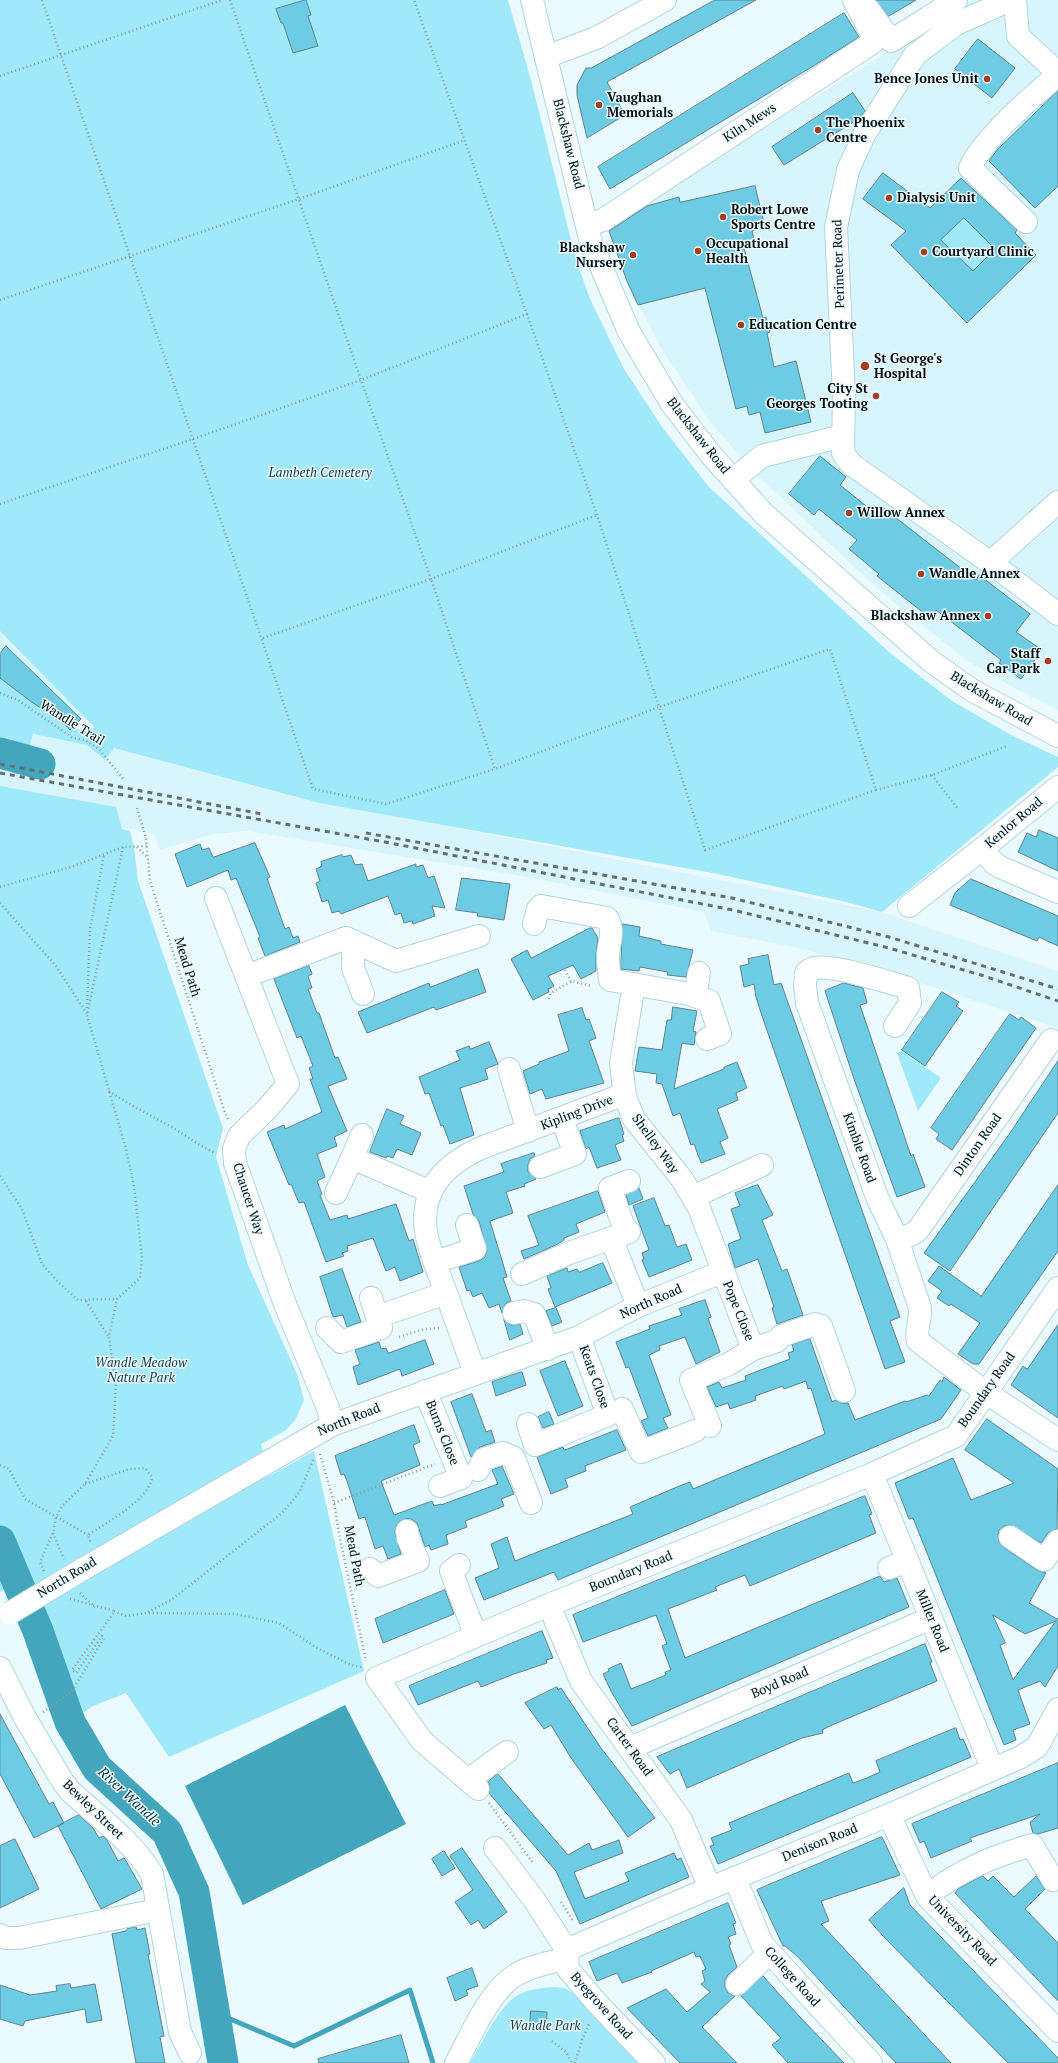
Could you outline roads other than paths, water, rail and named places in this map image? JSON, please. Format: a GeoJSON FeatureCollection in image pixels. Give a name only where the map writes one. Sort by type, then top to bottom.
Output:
{"type":"FeatureCollection","features":[{"type":"Feature","properties":{"kind":"street","name":"Blackshaw Road"},"geometry":{"type":"LineString","coordinates":[[532,0],[587,225],[596,255],[629,332],[647,366],[672,404],[711,455],[764,514],[932,662],[972,691],[1058,736]]}},
{"type":"Feature","properties":{"kind":"street"},"geometry":{"type":"LineString","coordinates":[[546,58],[596,38],[665,0]]}},
{"type":"Feature","properties":{"kind":"street","name":"Kiln Mews"},"geometry":{"type":"LineString","coordinates":[[587,225],[603,220],[872,43],[871,32],[854,0]]}},
{"type":"Feature","properties":{"kind":"street"},"geometry":{"type":"LineString","coordinates":[[859,0],[866,5],[891,41],[956,0]]}},
{"type":"Feature","properties":{"kind":"street","name":"Perimeter Road"},"geometry":{"type":"LineString","coordinates":[[1010,0],[956,24],[915,55],[864,135],[848,170],[836,227],[844,395],[843,452],[851,464],[990,563],[1058,614]]}},
{"type":"Feature","properties":{"kind":"street"},"geometry":{"type":"LineString","coordinates":[[1016,0],[1018,36],[1058,74],[982,147],[970,168],[1026,222]]}},
{"type":"Feature","properties":{"kind":"street"},"geometry":{"type":"LineString","coordinates":[[733,480],[762,456],[843,436]]}},
{"type":"Feature","properties":{"kind":"street"},"geometry":{"type":"LineString","coordinates":[[990,563],[1058,502]]}},
{"type":"Feature","properties":{"kind":"street","name":"Kenlor Road"},"geometry":{"type":"LineString","coordinates":[[1058,787],[982,849],[994,863],[1000,867],[1058,892]]}},
{"type":"Feature","properties":{"kind":"street"},"geometry":{"type":"LineString","coordinates":[[909,906],[982,849]]}},
{"type":"Feature","properties":{"kind":"street","name":"Chaucer Way"},"geometry":{"type":"LineString","coordinates":[[216,898],[288,1084],[267,1109],[239,1136],[234,1149],[235,1163],[286,1304],[328,1408],[332,1425]]}},
{"type":"Feature","properties":{"kind":"street"},"geometry":{"type":"LineString","coordinates":[[534,924],[538,909],[541,906],[607,918],[610,923],[612,934],[602,983],[641,985],[696,996],[709,1001],[720,1034],[707,1039]]}},
{"type":"Feature","properties":{"kind":"street"},"geometry":{"type":"LineString","coordinates":[[247,976],[346,938],[396,961],[479,936]]}},
{"type":"Feature","properties":{"kind":"street"},"geometry":{"type":"LineString","coordinates":[[353,942],[353,968],[363,994]]}},
{"type":"Feature","properties":{"kind":"street","name":"Kimble Road"},"geometry":{"type":"LineString","coordinates":[[895,1026],[910,1003],[908,988],[857,974],[824,968],[813,968],[806,973],[805,986],[807,1003],[877,1197],[897,1239],[920,1308],[920,1320],[916,1335],[918,1340],[985,1392]]}},
{"type":"Feature","properties":{"kind":"street"},"geometry":{"type":"LineString","coordinates":[[696,996],[700,973]]}},
{"type":"Feature","properties":{"kind":"street","name":"Shelley Way"},"geometry":{"type":"LineString","coordinates":[[641,985],[621,1063],[625,1097],[634,1118],[693,1197],[722,1272]]}},
{"type":"Feature","properties":{"kind":"street","name":"Dinton Road"},"geometry":{"type":"LineString","coordinates":[[897,1239],[911,1235],[918,1230],[1051,1040]]}},
{"type":"Feature","properties":{"kind":"street","name":"Kipling Drive"},"geometry":{"type":"LineString","coordinates":[[509,1069],[528,1131]]}},
{"type":"Feature","properties":{"kind":"street","name":"Kipling Drive"},"geometry":{"type":"LineString","coordinates":[[475,1373],[435,1262],[426,1230],[426,1212],[431,1192],[443,1172],[460,1158],[481,1148],[617,1097],[625,1097]]}},
{"type":"Feature","properties":{"kind":"street"},"geometry":{"type":"LineString","coordinates":[[540,1167],[574,1154],[562,1118]]}},
{"type":"Feature","properties":{"kind":"street"},"geometry":{"type":"LineString","coordinates":[[336,1193],[362,1135]]}},
{"type":"Feature","properties":{"kind":"street"},"geometry":{"type":"LineString","coordinates":[[352,1158],[431,1192]]}},
{"type":"Feature","properties":{"kind":"street"},"geometry":{"type":"LineString","coordinates":[[693,1197],[762,1165]]}},
{"type":"Feature","properties":{"kind":"street"},"geometry":{"type":"LineString","coordinates":[[629,1181],[610,1188],[638,1306]]}},
{"type":"Feature","properties":{"kind":"street"},"geometry":{"type":"LineString","coordinates":[[435,1262],[477,1256],[466,1225]]}},
{"type":"Feature","properties":{"kind":"street"},"geometry":{"type":"LineString","coordinates":[[522,1274],[622,1234]]}},
{"type":"Feature","properties":{"kind":"street","name":"North Road"},"geometry":{"type":"LineString","coordinates":[[5,1615],[90,1564],[332,1425],[579,1337],[638,1306],[722,1272]]}},
{"type":"Feature","properties":{"kind":"street","name":"Pope Close"},"geometry":{"type":"LineString","coordinates":[[722,1272],[753,1349],[777,1341],[781,1336],[815,1324],[821,1326],[844,1391]]}},
{"type":"Feature","properties":{"kind":"street","name":"Boundary Road"},"geometry":{"type":"LineString","coordinates":[[507,1752],[473,1784],[422,1741],[377,1678],[549,1605],[872,1474],[956,1436],[1058,1288]]}},
{"type":"Feature","properties":{"kind":"street"},"geometry":{"type":"LineString","coordinates":[[327,1328],[341,1342],[380,1326],[446,1293]]}},
{"type":"Feature","properties":{"kind":"street"},"geometry":{"type":"LineString","coordinates":[[514,1313],[524,1311],[534,1314],[548,1349]]}},
{"type":"Feature","properties":{"kind":"street","name":"Keats Close"},"geometry":{"type":"LineString","coordinates":[[528,1424],[535,1445],[620,1410],[579,1337]]}},
{"type":"Feature","properties":{"kind":"street"},"geometry":{"type":"LineString","coordinates":[[620,1410],[641,1452],[703,1428],[691,1380],[729,1364],[753,1349]]}},
{"type":"Feature","properties":{"kind":"street","name":"Burns Close"},"geometry":{"type":"LineString","coordinates":[[425,1391],[452,1458],[469,1474],[440,1486]]}},
{"type":"Feature","properties":{"kind":"street"},"geometry":{"type":"LineString","coordinates":[[985,1392],[1058,1440]]}},
{"type":"Feature","properties":{"kind":"street"},"geometry":{"type":"LineString","coordinates":[[469,1474],[484,1459],[503,1453],[514,1458],[531,1503]]}},
{"type":"Feature","properties":{"kind":"street","name":"Miller Road"},"geometry":{"type":"LineString","coordinates":[[872,1474],[898,1564],[931,1618],[992,1768]]}},
{"type":"Feature","properties":{"kind":"street"},"geometry":{"type":"LineString","coordinates":[[370,1569],[378,1576],[418,1561],[408,1538],[407,1531]]}},
{"type":"Feature","properties":{"kind":"street"},"geometry":{"type":"LineString","coordinates":[[1010,1537],[1044,1560],[1058,1541]]}},
{"type":"Feature","properties":{"kind":"street"},"geometry":{"type":"LineString","coordinates":[[459,1565],[451,1571],[476,1636]]}},
{"type":"Feature","properties":{"kind":"street","name":"Carter Road"},"geometry":{"type":"LineString","coordinates":[[549,1605],[581,1681],[681,1820],[710,1888]]}},
{"type":"Feature","properties":{"kind":"street","name":"Boyd Road"},"geometry":{"type":"LineString","coordinates":[[630,1748],[931,1618]]}},
{"type":"Feature","properties":{"kind":"street","name":"Bewley Street"},"geometry":{"type":"LineString","coordinates":[[0,1668],[24,1716],[70,1792],[120,1836],[145,1863],[152,1874],[157,1910],[180,2032],[190,2053]]}},
{"type":"Feature","properties":{"kind":"street","name":"Denison Road"},"geometry":{"type":"LineString","coordinates":[[569,1953],[710,1888],[890,1815],[992,1768],[1021,1757],[1037,1747],[1058,1709]]}},
{"type":"Feature","properties":{"kind":"street","name":"University Road"},"geometry":{"type":"LineString","coordinates":[[890,1815],[927,1896],[1058,2031]]}},
{"type":"Feature","properties":{"kind":"street"},"geometry":{"type":"LineString","coordinates":[[927,1896],[947,1879],[972,1866],[1032,1845],[1053,1880]]}},
{"type":"Feature","properties":{"kind":"street"},"geometry":{"type":"LineString","coordinates":[[495,1848],[535,1901],[569,1953]]}},
{"type":"Feature","properties":{"kind":"street","name":"College Road"},"geometry":{"type":"LineString","coordinates":[[735,1878],[762,1944],[871,2063]]}},
{"type":"Feature","properties":{"kind":"street"},"geometry":{"type":"LineString","coordinates":[[0,1935],[6,1938],[19,1938],[157,1910]]}},
{"type":"Feature","properties":{"kind":"street","name":"Byegrove Road"},"geometry":{"type":"LineString","coordinates":[[456,2063],[491,2001],[503,1985],[514,1976],[569,1953],[568,1969],[596,2002],[654,2063]]}},
{"type":"Feature","properties":{"kind":"street"},"geometry":{"type":"LineString","coordinates":[[737,1984],[769,1953]]}},
{"type":"Feature","properties":{"kind":"waterway"},"geometry":{"type":"LineString","coordinates":[[0,753],[40,764]]}},
{"type":"Feature","properties":{"kind":"waterway","name":"River Wandle"},"geometry":{"type":"LineString","coordinates":[[0,1541],[38,1631],[70,1722],[97,1768],[167,1832],[194,1892],[223,2063]]}},
{"type":"Feature","properties":{"kind":"waterway"},"geometry":{"type":"LineString","coordinates":[[216,2013],[294,2046],[410,1990],[433,2063]]}},
{"type":"Feature","properties":{"kind":"railway"},"geometry":{"type":"LineString","coordinates":[[0,764],[262,814]]}},
{"type":"Feature","properties":{"kind":"railway"},"geometry":{"type":"LineString","coordinates":[[0,773],[385,842],[733,910],[889,948],[984,976],[1058,1001]]}},
{"type":"Feature","properties":{"kind":"railway"},"geometry":{"type":"LineString","coordinates":[[366,833],[732,898],[889,937],[1058,989]]}},
{"type":"Feature","properties":{"kind":"place","name":"Bence Jones Unit"},"geometry":{"type":"Point","coordinates":[987,79]}},
{"type":"Feature","properties":{"kind":"place","name":"Vaughan Memorials"},"geometry":{"type":"Point","coordinates":[599,105]}},
{"type":"Feature","properties":{"kind":"place","name":"The Phoenix Centre"},"geometry":{"type":"Point","coordinates":[818,130]}},
{"type":"Feature","properties":{"kind":"place","name":"Dialysis Unit"},"geometry":{"type":"Point","coordinates":[889,198]}},
{"type":"Feature","properties":{"kind":"place","name":"Robert Lowe Sports Centre"},"geometry":{"type":"Point","coordinates":[723,217]}},
{"type":"Feature","properties":{"kind":"place","name":"Occupational Health"},"geometry":{"type":"Point","coordinates":[698,251]}},
{"type":"Feature","properties":{"kind":"place","name":"Courtyard Clinic"},"geometry":{"type":"Point","coordinates":[924,252]}},
{"type":"Feature","properties":{"kind":"place","name":"Blackshaw Nursery"},"geometry":{"type":"Point","coordinates":[633,255]}},
{"type":"Feature","properties":{"kind":"place","name":"Education Centre"},"geometry":{"type":"Point","coordinates":[741,325]}},
{"type":"Feature","properties":{"kind":"place","name":"St George's Hospital"},"geometry":{"type":"Point","coordinates":[865,366]}},
{"type":"Feature","properties":{"kind":"place","name":"City St Georges Tooting"},"geometry":{"type":"Point","coordinates":[876,396]}},
{"type":"Feature","properties":{"kind":"place","name":"Willow Annex"},"geometry":{"type":"Point","coordinates":[849,513]}},
{"type":"Feature","properties":{"kind":"place","name":"Wandle Annex"},"geometry":{"type":"Point","coordinates":[921,574]}},
{"type":"Feature","properties":{"kind":"place","name":"Blackshaw Annex"},"geometry":{"type":"Point","coordinates":[988,616]}},
{"type":"Feature","properties":{"kind":"place","name":"Staff Car Park"},"geometry":{"type":"Point","coordinates":[1048,661]}},
{"type":"Feature","properties":{"kind":"park label","name":"Lambeth Cemetery"},"geometry":{"type":"Point","coordinates":[320,473]}},
{"type":"Feature","properties":{"kind":"park label","name":"Wandle Meadow Nature Park"},"geometry":{"type":"Point","coordinates":[141,1370]}},
{"type":"Feature","properties":{"kind":"park label","name":"Wandle Park"},"geometry":{"type":"Point","coordinates":[545,2026]}}]}
